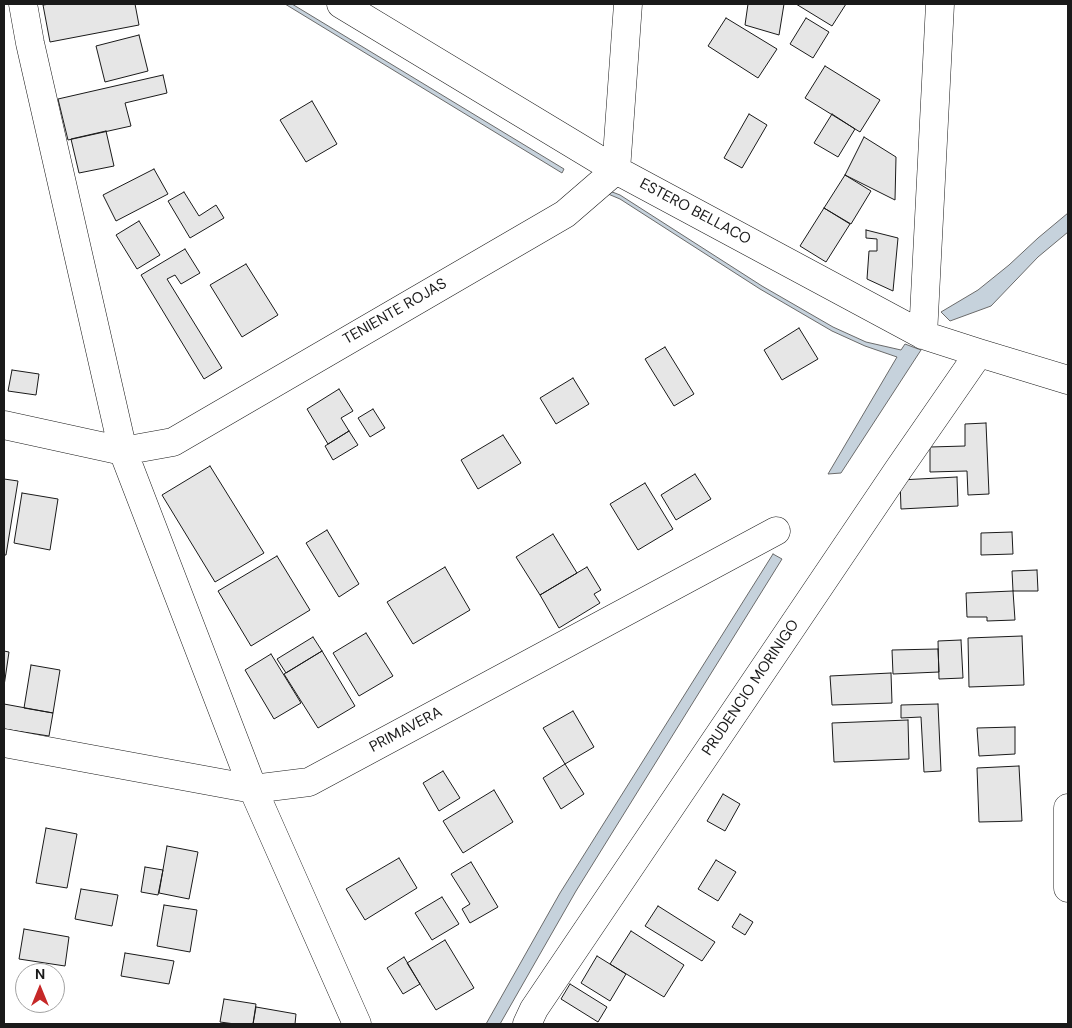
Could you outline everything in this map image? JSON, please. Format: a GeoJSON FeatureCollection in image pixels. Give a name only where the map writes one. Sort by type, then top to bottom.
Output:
{"type":"FeatureCollection","features":[{"type":"Feature","properties":{"kind":"street"},"geometry":{"type":"LineString","coordinates":[[23,4],[30,43],[123,451],[253,789],[357,1024]]}},
{"type":"Feature","properties":{"kind":"street","name":"ESTERO BELLACO"},"geometry":{"type":"LineString","coordinates":[[341,4],[616,170],[923,335],[1068,380]]}},
{"type":"Feature","properties":{"kind":"street"},"geometry":{"type":"LineString","coordinates":[[616,170],[628,4]]}},
{"type":"Feature","properties":{"kind":"street"},"geometry":{"type":"LineString","coordinates":[[923,335],[940,4]]}},
{"type":"Feature","properties":{"kind":"street","name":"TENIENTE ROJAS"},"geometry":{"type":"LineString","coordinates":[[4,425],[123,451],[173,442],[565,214],[616,170]]}},
{"type":"Feature","properties":{"kind":"street","name":"PRUDENCIO MORINIGO"},"geometry":{"type":"LineString","coordinates":[[527,1024],[545,992],[979,353]]}},
{"type":"Feature","properties":{"kind":"street","name":"PRIMAVERA"},"geometry":{"type":"LineString","coordinates":[[4,743],[253,789],[309,782],[776,531]]}},
{"type":"Feature","properties":{"kind":"street"},"geometry":{"type":"LineString","coordinates":[[1068,808],[1068,888]]}},
{"type":"Feature","properties":{"kind":"shaded area"},"geometry":{"type":"Polygon","coordinates":[[[285,4],[292,4],[564,169],[562,173],[285,4]]]}},
{"type":"Feature","properties":{"kind":"shaded area"},"geometry":{"type":"Polygon","coordinates":[[[602,188],[620,195],[762,286],[833,327],[866,342],[901,350],[905,344],[921,350],[841,473],[828,474],[897,357],[865,346],[832,331],[760,289],[620,199],[601,191],[602,188]]]}},
{"type":"Feature","properties":{"kind":"shaded area"},"geometry":{"type":"Polygon","coordinates":[[[1068,213],[1068,232],[1038,257],[991,306],[950,321],[941,312],[978,290],[1068,213]]]}},
{"type":"Feature","properties":{"kind":"shaded area"},"geometry":{"type":"Polygon","coordinates":[[[773,554],[782,559],[576,891],[500,1024],[486,1024],[560,893],[773,554]]]}},
{"type":"Feature","properties":{"kind":"building"},"geometry":{"type":"Polygon","coordinates":[[[135,4],[139,25],[50,42],[43,5],[135,4]]]}},
{"type":"Feature","properties":{"kind":"building"},"geometry":{"type":"Polygon","coordinates":[[[748,4],[784,4],[779,35],[745,25],[748,4]]]}},
{"type":"Feature","properties":{"kind":"building"},"geometry":{"type":"Polygon","coordinates":[[[796,4],[846,4],[832,26],[796,4]]]}},
{"type":"Feature","properties":{"kind":"building"},"geometry":{"type":"Polygon","coordinates":[[[726,18],[777,49],[758,78],[708,46],[726,18]]]}},
{"type":"Feature","properties":{"kind":"building"},"geometry":{"type":"Polygon","coordinates":[[[806,18],[829,32],[813,58],[790,44],[806,18]]]}},
{"type":"Feature","properties":{"kind":"building"},"geometry":{"type":"Polygon","coordinates":[[[139,35],[148,71],[105,82],[96,46],[139,35]]]}},
{"type":"Feature","properties":{"kind":"building"},"geometry":{"type":"Polygon","coordinates":[[[825,66],[880,100],[860,132],[805,98],[825,66]]]}},
{"type":"Feature","properties":{"kind":"building"},"geometry":{"type":"Polygon","coordinates":[[[163,75],[167,93],[125,103],[131,126],[68,140],[58,99],[163,75]]]}},
{"type":"Feature","properties":{"kind":"building"},"geometry":{"type":"Polygon","coordinates":[[[312,101],[337,144],[306,162],[280,120],[312,101]]]}},
{"type":"Feature","properties":{"kind":"building"},"geometry":{"type":"Polygon","coordinates":[[[749,114],[767,125],[742,168],[724,158],[749,114]]]}},
{"type":"Feature","properties":{"kind":"building"},"geometry":{"type":"Polygon","coordinates":[[[832,114],[855,129],[838,157],[814,143],[832,114]]]}},
{"type":"Feature","properties":{"kind":"building"},"geometry":{"type":"Polygon","coordinates":[[[106,131],[114,166],[79,173],[71,139],[106,131]]]}},
{"type":"Feature","properties":{"kind":"building"},"geometry":{"type":"Polygon","coordinates":[[[864,137],[896,157],[895,200],[845,175],[864,137]]]}},
{"type":"Feature","properties":{"kind":"building"},"geometry":{"type":"Polygon","coordinates":[[[154,169],[168,194],[116,221],[103,195],[154,169]]]}},
{"type":"Feature","properties":{"kind":"building"},"geometry":{"type":"Polygon","coordinates":[[[845,175],[871,191],[851,224],[824,208],[845,175]]]}},
{"type":"Feature","properties":{"kind":"building"},"geometry":{"type":"Polygon","coordinates":[[[184,192],[199,216],[216,205],[224,218],[190,238],[168,201],[184,192]]]}},
{"type":"Feature","properties":{"kind":"building"},"geometry":{"type":"Polygon","coordinates":[[[824,208],[850,224],[826,262],[800,246],[824,208]]]}},
{"type":"Feature","properties":{"kind":"building"},"geometry":{"type":"Polygon","coordinates":[[[139,221],[160,255],[137,269],[116,235],[139,221]]]}},
{"type":"Feature","properties":{"kind":"building"},"geometry":{"type":"Polygon","coordinates":[[[866,230],[898,238],[893,291],[867,279],[869,251],[877,251],[877,239],[866,238],[866,230]]]}},
{"type":"Feature","properties":{"kind":"building"},"geometry":{"type":"Polygon","coordinates":[[[185,249],[200,273],[181,284],[175,275],[167,279],[222,368],[204,379],[141,275],[185,249]]]}},
{"type":"Feature","properties":{"kind":"building"},"geometry":{"type":"Polygon","coordinates":[[[246,264],[278,315],[242,337],[210,285],[246,264]]]}},
{"type":"Feature","properties":{"kind":"building"},"geometry":{"type":"Polygon","coordinates":[[[799,328],[818,359],[782,380],[764,350],[799,328]]]}},
{"type":"Feature","properties":{"kind":"building"},"geometry":{"type":"Polygon","coordinates":[[[665,347],[694,394],[674,406],[645,359],[665,347]]]}},
{"type":"Feature","properties":{"kind":"building"},"geometry":{"type":"Polygon","coordinates":[[[12,370],[39,374],[36,395],[8,391],[12,370]]]}},
{"type":"Feature","properties":{"kind":"building"},"geometry":{"type":"Polygon","coordinates":[[[573,378],[589,404],[556,424],[540,398],[573,378]]]}},
{"type":"Feature","properties":{"kind":"building"},"geometry":{"type":"Polygon","coordinates":[[[339,389],[353,411],[341,418],[349,431],[328,444],[307,409],[339,389]]]}},
{"type":"Feature","properties":{"kind":"building"},"geometry":{"type":"Polygon","coordinates":[[[373,409],[385,428],[370,437],[358,418],[373,409]]]}},
{"type":"Feature","properties":{"kind":"building"},"geometry":{"type":"Polygon","coordinates":[[[986,423],[989,494],[968,495],[967,471],[930,472],[930,447],[965,446],[965,424],[986,423]]]}},
{"type":"Feature","properties":{"kind":"building"},"geometry":{"type":"Polygon","coordinates":[[[349,431],[358,445],[333,460],[325,446],[349,431]]]}},
{"type":"Feature","properties":{"kind":"building"},"geometry":{"type":"Polygon","coordinates":[[[503,435],[521,463],[478,489],[461,460],[503,435]]]}},
{"type":"Feature","properties":{"kind":"building"},"geometry":{"type":"Polygon","coordinates":[[[210,466],[264,553],[215,582],[162,495],[210,466]]]}},
{"type":"Feature","properties":{"kind":"building"},"geometry":{"type":"Polygon","coordinates":[[[695,474],[711,499],[676,520],[661,495],[695,474]]]}},
{"type":"Feature","properties":{"kind":"building"},"geometry":{"type":"Polygon","coordinates":[[[957,477],[958,506],[901,509],[900,480],[957,477]]]}},
{"type":"Feature","properties":{"kind":"building"},"geometry":{"type":"Polygon","coordinates":[[[4,479],[18,481],[6,555],[4,555],[4,479]]]}},
{"type":"Feature","properties":{"kind":"building"},"geometry":{"type":"Polygon","coordinates":[[[645,483],[673,529],[638,550],[610,504],[645,483]]]}},
{"type":"Feature","properties":{"kind":"building"},"geometry":{"type":"Polygon","coordinates":[[[22,493],[58,499],[50,550],[14,543],[22,493]]]}},
{"type":"Feature","properties":{"kind":"building"},"geometry":{"type":"Polygon","coordinates":[[[327,530],[359,584],[339,597],[306,543],[327,530]]]}},
{"type":"Feature","properties":{"kind":"building"},"geometry":{"type":"Polygon","coordinates":[[[1012,532],[1013,554],[981,555],[981,533],[1012,532]]]}},
{"type":"Feature","properties":{"kind":"building"},"geometry":{"type":"Polygon","coordinates":[[[553,534],[577,573],[540,595],[516,557],[553,534]]]}},
{"type":"Feature","properties":{"kind":"building"},"geometry":{"type":"Polygon","coordinates":[[[277,556],[310,610],[251,646],[218,591],[277,556]]]}},
{"type":"Feature","properties":{"kind":"building"},"geometry":{"type":"Polygon","coordinates":[[[445,567],[470,610],[413,644],[387,602],[445,567]]]}},
{"type":"Feature","properties":{"kind":"building"},"geometry":{"type":"Polygon","coordinates":[[[587,567],[601,590],[594,594],[600,603],[559,628],[540,595],[587,567]]]}},
{"type":"Feature","properties":{"kind":"building"},"geometry":{"type":"Polygon","coordinates":[[[1037,570],[1038,591],[1013,591],[1012,571],[1037,570]]]}},
{"type":"Feature","properties":{"kind":"building"},"geometry":{"type":"Polygon","coordinates":[[[1013,591],[1015,620],[987,621],[987,617],[967,617],[966,593],[1013,591]]]}},
{"type":"Feature","properties":{"kind":"building"},"geometry":{"type":"Polygon","coordinates":[[[366,633],[393,676],[359,696],[333,653],[366,633]]]}},
{"type":"Feature","properties":{"kind":"building"},"geometry":{"type":"Polygon","coordinates":[[[1022,636],[1024,685],[969,687],[968,638],[1022,636]]]}},
{"type":"Feature","properties":{"kind":"building"},"geometry":{"type":"Polygon","coordinates":[[[313,637],[322,651],[286,673],[277,659],[313,637]]]}},
{"type":"Feature","properties":{"kind":"building"},"geometry":{"type":"Polygon","coordinates":[[[961,640],[963,678],[939,679],[938,641],[961,640]]]}},
{"type":"Feature","properties":{"kind":"building"},"geometry":{"type":"Polygon","coordinates":[[[938,649],[939,672],[893,674],[892,650],[938,649]]]}},
{"type":"Feature","properties":{"kind":"building"},"geometry":{"type":"Polygon","coordinates":[[[4,651],[9,652],[4,686],[4,651]]]}},
{"type":"Feature","properties":{"kind":"building"},"geometry":{"type":"Polygon","coordinates":[[[322,651],[355,706],[318,728],[284,674],[322,651]]]}},
{"type":"Feature","properties":{"kind":"building"},"geometry":{"type":"Polygon","coordinates":[[[271,654],[301,703],[274,719],[245,670],[271,654]]]}},
{"type":"Feature","properties":{"kind":"building"},"geometry":{"type":"Polygon","coordinates":[[[31,665],[60,670],[53,713],[24,708],[31,665]]]}},
{"type":"Feature","properties":{"kind":"building"},"geometry":{"type":"Polygon","coordinates":[[[891,673],[892,703],[832,705],[830,676],[891,673]]]}},
{"type":"Feature","properties":{"kind":"building"},"geometry":{"type":"Polygon","coordinates":[[[4,704],[53,713],[49,736],[4,729],[4,704]]]}},
{"type":"Feature","properties":{"kind":"building"},"geometry":{"type":"Polygon","coordinates":[[[938,704],[941,771],[924,772],[921,717],[901,718],[901,705],[938,704]]]}},
{"type":"Feature","properties":{"kind":"building"},"geometry":{"type":"Polygon","coordinates":[[[573,711],[594,747],[565,764],[543,728],[573,711]]]}},
{"type":"Feature","properties":{"kind":"building"},"geometry":{"type":"Polygon","coordinates":[[[908,720],[909,759],[834,762],[832,723],[908,720]]]}},
{"type":"Feature","properties":{"kind":"building"},"geometry":{"type":"Polygon","coordinates":[[[1015,727],[1015,754],[979,756],[977,728],[1015,727]]]}},
{"type":"Feature","properties":{"kind":"building"},"geometry":{"type":"Polygon","coordinates":[[[565,764],[584,794],[561,809],[543,778],[565,764]]]}},
{"type":"Feature","properties":{"kind":"building"},"geometry":{"type":"Polygon","coordinates":[[[1019,766],[1022,821],[979,822],[977,768],[1019,766]]]}},
{"type":"Feature","properties":{"kind":"building"},"geometry":{"type":"Polygon","coordinates":[[[443,771],[460,798],[439,811],[423,783],[443,771]]]}},
{"type":"Feature","properties":{"kind":"building"},"geometry":{"type":"Polygon","coordinates":[[[494,790],[513,822],[463,853],[443,821],[494,790]]]}},
{"type":"Feature","properties":{"kind":"building"},"geometry":{"type":"Polygon","coordinates":[[[723,794],[740,804],[725,831],[707,821],[723,794]]]}},
{"type":"Feature","properties":{"kind":"building"},"geometry":{"type":"Polygon","coordinates":[[[46,828],[77,834],[67,888],[36,883],[46,828]]]}},
{"type":"Feature","properties":{"kind":"building"},"geometry":{"type":"Polygon","coordinates":[[[167,846],[198,852],[189,899],[159,893],[167,846]]]}},
{"type":"Feature","properties":{"kind":"building"},"geometry":{"type":"Polygon","coordinates":[[[399,858],[417,888],[365,920],[346,889],[399,858]]]}},
{"type":"Feature","properties":{"kind":"building"},"geometry":{"type":"Polygon","coordinates":[[[716,860],[736,872],[718,901],[698,889],[716,860]]]}},
{"type":"Feature","properties":{"kind":"building"},"geometry":{"type":"Polygon","coordinates":[[[471,862],[498,907],[470,923],[462,909],[470,904],[451,874],[471,862]]]}},
{"type":"Feature","properties":{"kind":"building"},"geometry":{"type":"Polygon","coordinates":[[[145,867],[163,870],[158,895],[141,892],[145,867]]]}},
{"type":"Feature","properties":{"kind":"building"},"geometry":{"type":"Polygon","coordinates":[[[81,889],[118,895],[112,926],[75,919],[81,889]]]}},
{"type":"Feature","properties":{"kind":"building"},"geometry":{"type":"Polygon","coordinates":[[[442,897],[459,924],[432,940],[415,913],[442,897]]]}},
{"type":"Feature","properties":{"kind":"building"},"geometry":{"type":"Polygon","coordinates":[[[164,905],[197,910],[190,952],[157,946],[164,905]]]}},
{"type":"Feature","properties":{"kind":"building"},"geometry":{"type":"Polygon","coordinates":[[[658,906],[715,942],[702,961],[645,926],[658,906]]]}},
{"type":"Feature","properties":{"kind":"building"},"geometry":{"type":"Polygon","coordinates":[[[740,914],[753,922],[745,935],[732,927],[740,914]]]}},
{"type":"Feature","properties":{"kind":"building"},"geometry":{"type":"Polygon","coordinates":[[[24,929],[69,937],[65,966],[65,963],[45,963],[19,959],[24,929]]]}},
{"type":"Feature","properties":{"kind":"building"},"geometry":{"type":"Polygon","coordinates":[[[631,931],[684,965],[664,997],[610,964],[631,931]]]}},
{"type":"Feature","properties":{"kind":"building"},"geometry":{"type":"Polygon","coordinates":[[[445,940],[474,988],[436,1010],[407,963],[445,940]]]}},
{"type":"Feature","properties":{"kind":"building"},"geometry":{"type":"Polygon","coordinates":[[[125,953],[174,961],[169,984],[121,976],[125,953]]]}},
{"type":"Feature","properties":{"kind":"building"},"geometry":{"type":"Polygon","coordinates":[[[597,956],[626,974],[610,1001],[581,983],[597,956]]]}},
{"type":"Feature","properties":{"kind":"building"},"geometry":{"type":"Polygon","coordinates":[[[404,957],[420,984],[403,994],[387,968],[404,957]]]}},
{"type":"Feature","properties":{"kind":"building"},"geometry":{"type":"Polygon","coordinates":[[[570,984],[607,1007],[598,1022],[561,999],[570,984]]]}},
{"type":"Feature","properties":{"kind":"building"},"geometry":{"type":"Polygon","coordinates":[[[224,999],[256,1004],[253,1024],[220,1022],[224,999]]]}},
{"type":"Feature","properties":{"kind":"building"},"geometry":{"type":"Polygon","coordinates":[[[256,1007],[296,1014],[295,1024],[253,1024],[256,1007]]]}}]}
